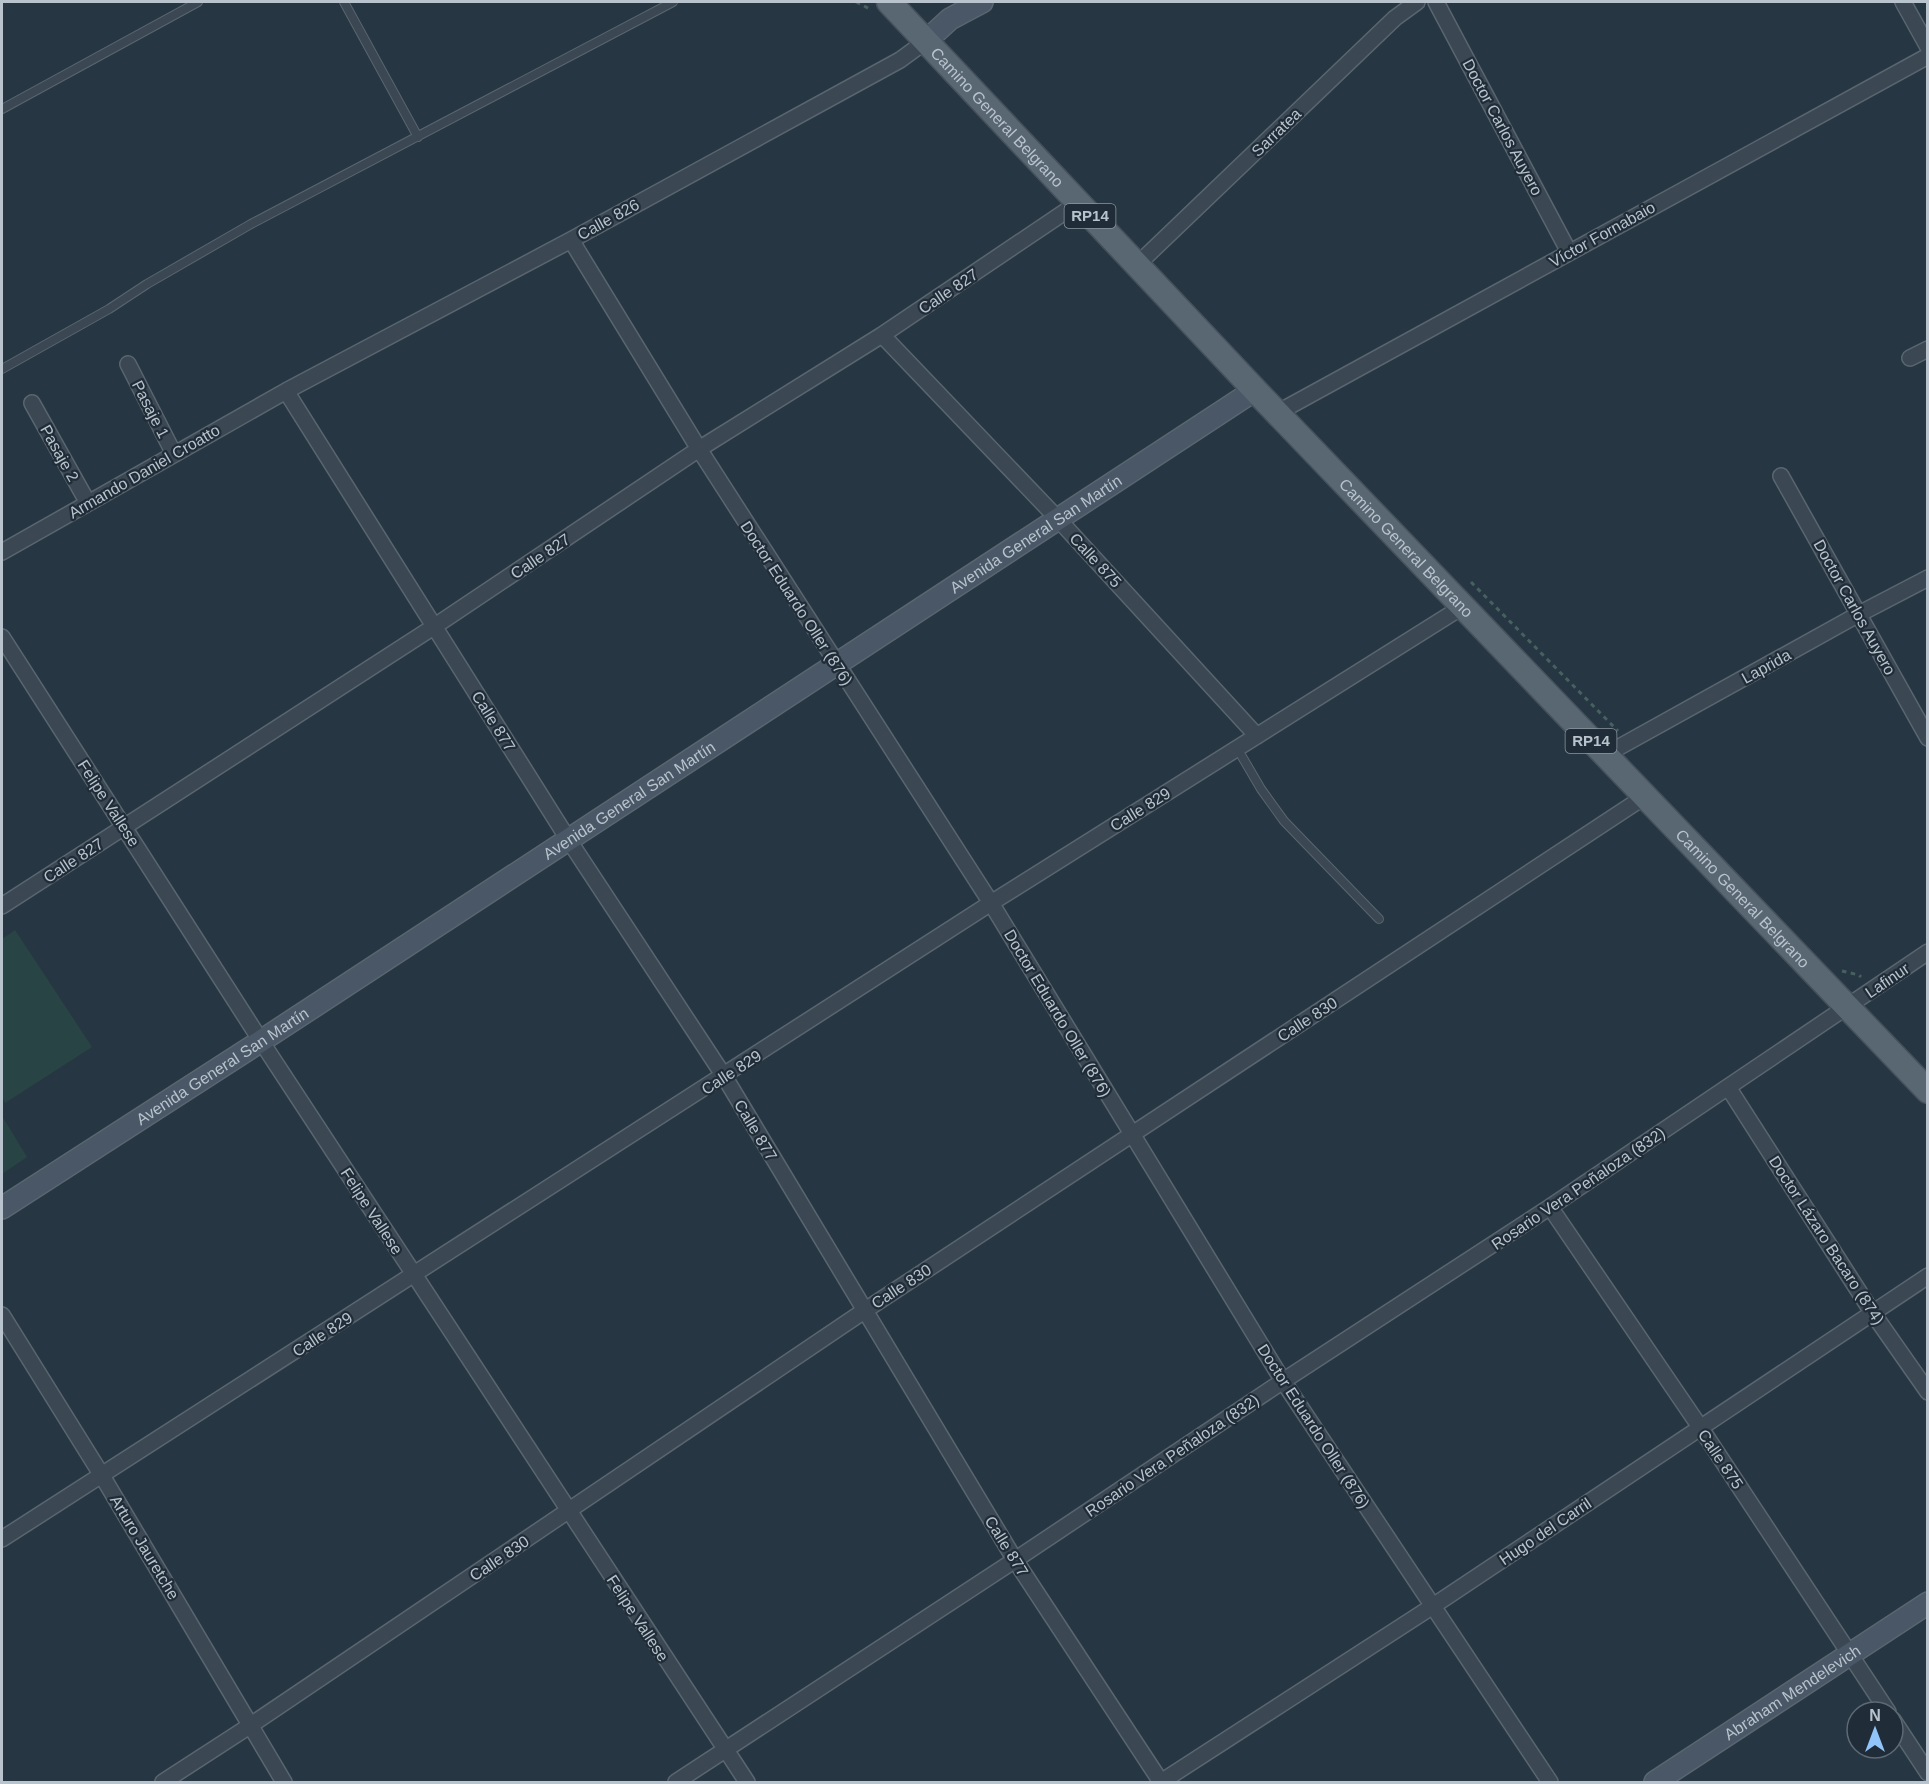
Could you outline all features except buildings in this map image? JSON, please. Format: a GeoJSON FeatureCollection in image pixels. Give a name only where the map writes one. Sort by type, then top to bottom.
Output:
{"type":"FeatureCollection","features":[{"type":"Feature","properties":{"kind":"main road","name":"Camino General Belgrano"},"geometry":{"type":"LineString","coordinates":[[889,2],[1462,607],[1928,1091]]}},
{"type":"Feature","properties":{"kind":"main road"},"geometry":{"type":"LineString","coordinates":[[926,41],[950,20],[982,2]]}},
{"type":"Feature","properties":{"kind":"main road","name":"Avenida General San Martín"},"geometry":{"type":"LineString","coordinates":[[2,1208],[1255,390]]}},
{"type":"Feature","properties":{"kind":"main road","name":"Abraham Mendelevich"},"geometry":{"type":"LineString","coordinates":[[1655,1782],[1928,1603]]}},
{"type":"Feature","properties":{"kind":"street","name":"Sarratea"},"geometry":{"type":"LineString","coordinates":[[1137,265],[1395,18],[1417,2]]}},
{"type":"Feature","properties":{"kind":"street","name":"Doctor Carlos Auyero"},"geometry":{"type":"LineString","coordinates":[[1436,2],[1569,252]]}},
{"type":"Feature","properties":{"kind":"street"},"geometry":{"type":"LineString","coordinates":[[1903,2],[1928,47]]}},
{"type":"Feature","properties":{"kind":"street","name":"Calle 826"},"geometry":{"type":"LineString","coordinates":[[286,391],[571,240],[900,60],[926,41]]}},
{"type":"Feature","properties":{"kind":"street","name":"Víctor Fornabaio"},"geometry":{"type":"LineString","coordinates":[[1277,413],[1928,56]]}},
{"type":"Feature","properties":{"kind":"street","name":"Calle 827"},"geometry":{"type":"LineString","coordinates":[[2,906],[435,626],[699,449],[882,335],[1078,203]]}},
{"type":"Feature","properties":{"kind":"street","name":"Doctor Eduardo Oller (876)"},"geometry":{"type":"LineString","coordinates":[[571,240],[699,449],[991,903],[1283,1381],[1550,1782]]}},
{"type":"Feature","properties":{"kind":"street","name":"Calle 875"},"geometry":{"type":"LineString","coordinates":[[882,335],[1058,519],[1257,736]]}},
{"type":"Feature","properties":{"kind":"street"},"geometry":{"type":"LineString","coordinates":[[1910,358],[1928,349]]}},
{"type":"Feature","properties":{"kind":"street","name":"Pasaje 1"},"geometry":{"type":"LineString","coordinates":[[128,364],[174,454]]}},
{"type":"Feature","properties":{"kind":"street","name":"Armando Daniel Croatto"},"geometry":{"type":"LineString","coordinates":[[2,549],[286,391]]}},
{"type":"Feature","properties":{"kind":"street","name":"Calle 877"},"geometry":{"type":"LineString","coordinates":[[286,391],[568,839],[724,1076],[1015,1560],[1161,1782]]}},
{"type":"Feature","properties":{"kind":"street","name":"Pasaje 2"},"geometry":{"type":"LineString","coordinates":[[32,403],[88,503]]}},
{"type":"Feature","properties":{"kind":"street","name":"Doctor Carlos Auyero"},"geometry":{"type":"LineString","coordinates":[[1781,476],[1928,738]]}},
{"type":"Feature","properties":{"kind":"street","name":"Laprida"},"geometry":{"type":"LineString","coordinates":[[1605,755],[1928,578]]}},
{"type":"Feature","properties":{"kind":"street","name":"Calle 829"},"geometry":{"type":"LineString","coordinates":[[2,1539],[991,903],[1462,607]]}},
{"type":"Feature","properties":{"kind":"street","name":"Felipe Vallese"},"geometry":{"type":"LineString","coordinates":[[2,637],[261,1041],[747,1782]]}},
{"type":"Feature","properties":{"kind":"street","name":"Calle 830"},"geometry":{"type":"LineString","coordinates":[[163,1782],[864,1311],[1644,797]]}},
{"type":"Feature","properties":{"kind":"street","name":"Lafinur"},"geometry":{"type":"LineString","coordinates":[[1847,1007],[1928,952]]}},
{"type":"Feature","properties":{"kind":"street","name":"Rosario Vera Peñaloza (832)"},"geometry":{"type":"LineString","coordinates":[[676,1782],[1550,1207],[1847,1007]]}},
{"type":"Feature","properties":{"kind":"street","name":"Doctor Lázaro Bacaro (874)"},"geometry":{"type":"LineString","coordinates":[[1728,1087],[1872,1312],[1928,1392]]}},
{"type":"Feature","properties":{"kind":"street","name":"Calle 875"},"geometry":{"type":"LineString","coordinates":[[1550,1207],[1700,1427],[1880,1700]]}},
{"type":"Feature","properties":{"kind":"street","name":"Hugo del Carril"},"geometry":{"type":"LineString","coordinates":[[1161,1782],[1433,1606],[1928,1276]]}},
{"type":"Feature","properties":{"kind":"street","name":"Arturo Jauretche"},"geometry":{"type":"LineString","coordinates":[[2,1315],[102,1474],[284,1782]]}},
{"type":"Feature","properties":{"kind":"street"},"geometry":{"type":"LineString","coordinates":[[1905,1738],[1928,1773]]}},
{"type":"Feature","properties":{"kind":"lane"},"geometry":{"type":"LineString","coordinates":[[2,108],[198,2]]}},
{"type":"Feature","properties":{"kind":"lane"},"geometry":{"type":"LineString","coordinates":[[344,2],[418,137]]}},
{"type":"Feature","properties":{"kind":"lane"},"geometry":{"type":"LineString","coordinates":[[2,369],[110,309],[147,284],[251,224],[674,2]]}},
{"type":"Feature","properties":{"kind":"lane"},"geometry":{"type":"LineString","coordinates":[[1237,748],[1261,789],[1284,821],[1379,919]]}},
{"type":"Feature","properties":{"kind":"green space"},"geometry":{"type":"Polygon","coordinates":[[[15,930],[92,1047],[5,1103],[2,1097],[2,939],[15,930]]]}},
{"type":"Feature","properties":{"kind":"green space"},"geometry":{"type":"Polygon","coordinates":[[[2,1116],[27,1157],[2,1174],[2,1116]]]}}]}
